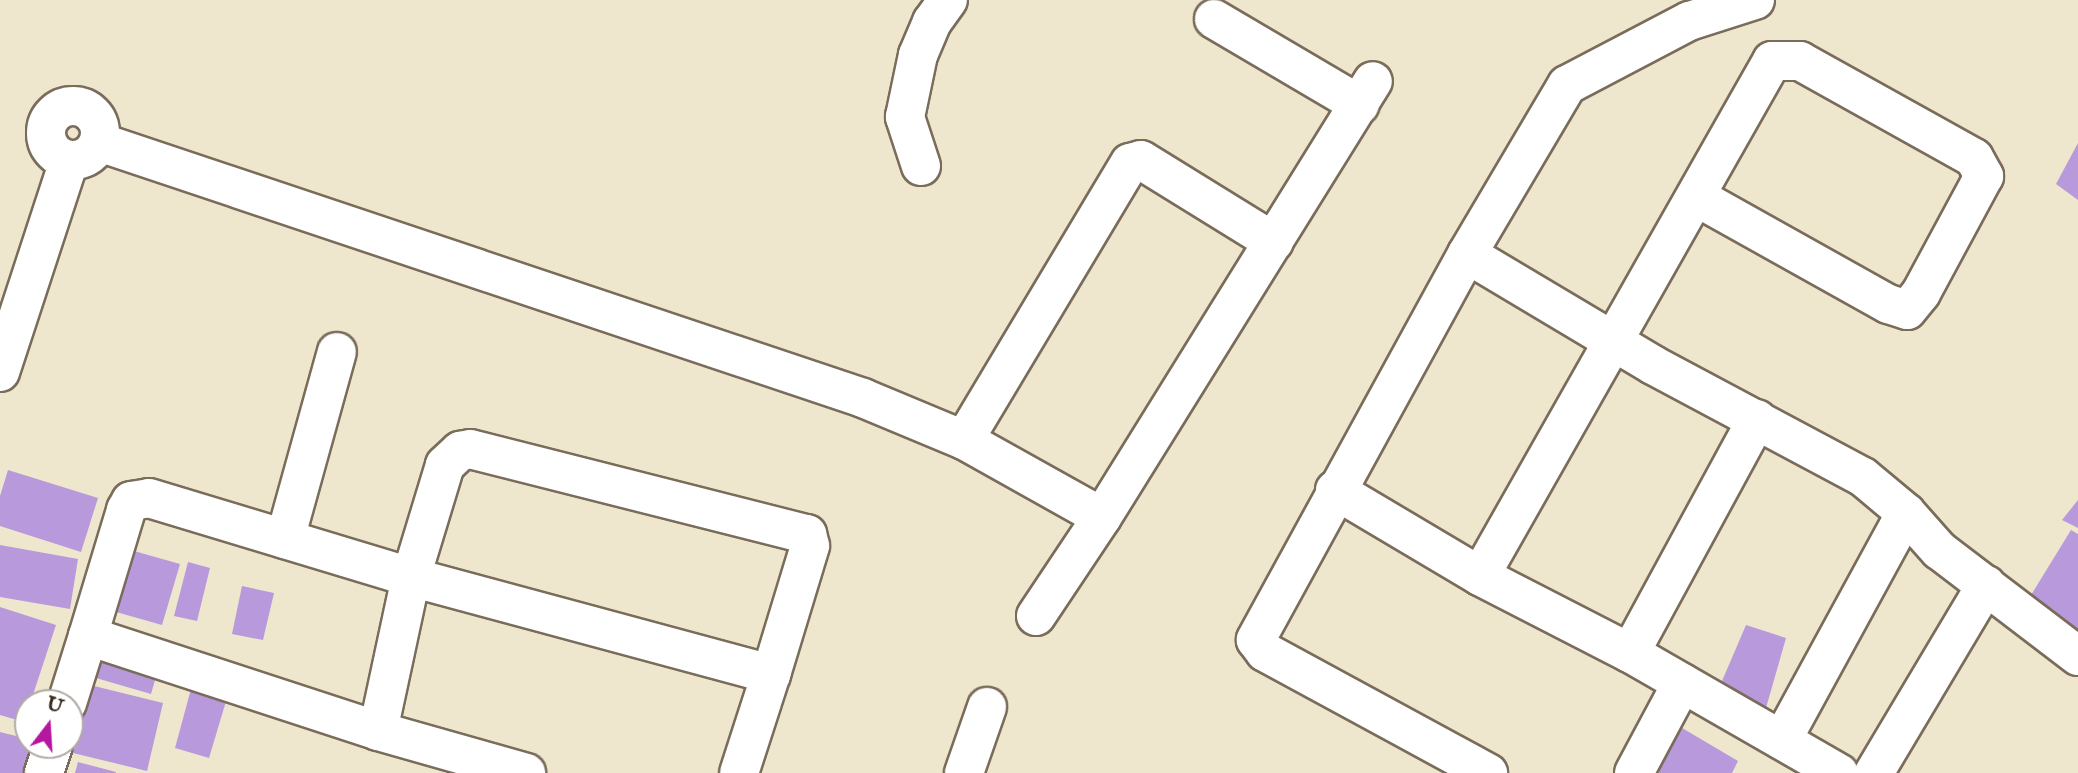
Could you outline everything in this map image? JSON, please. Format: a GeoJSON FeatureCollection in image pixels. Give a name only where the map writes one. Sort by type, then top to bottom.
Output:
{"type":"FeatureCollection","features":[{"type":"Feature","properties":{"kind":"street"},"geometry":{"type":"LineString","coordinates":[[921,166],[905,117],[918,55],[932,22],[948,0]]}},
{"type":"Feature","properties":{"kind":"street"},"geometry":{"type":"LineString","coordinates":[[1488,773],[1259,647],[1257,634],[1467,254],[1567,85],[1689,21],[1755,0]]}},
{"type":"Feature","properties":{"kind":"street"},"geometry":{"type":"LineString","coordinates":[[1036,616],[1102,517],[1367,93],[1214,19]]}},
{"type":"Feature","properties":{"kind":"street"},"geometry":{"type":"LineString","coordinates":[[1480,576],[1699,198],[1762,73],[1772,61],[1800,61],[1974,158],[1984,176],[1921,293],[1907,310],[1888,304],[1699,198]]}},
{"type":"Feature","properties":{"kind":"street"},"geometry":{"type":"LineString","coordinates":[[0,372],[84,151],[863,398],[964,440],[1102,517]]}},
{"type":"Feature","properties":{"kind":"street"},"geometry":{"type":"LineString","coordinates":[[964,440],[1130,163],[1141,160],[1275,242]]}},
{"type":"Feature","properties":{"kind":"street"},"geometry":{"type":"LineString","coordinates":[[1467,254],[1614,341],[1863,477],[1906,513],[1939,550],[2078,656]]}},
{"type":"Feature","properties":{"kind":"street"},"geometry":{"type":"LineString","coordinates":[[285,539],[337,352]]}},
{"type":"Feature","properties":{"kind":"street"},"geometry":{"type":"LineString","coordinates":[[1630,653],[1757,419]]}},
{"type":"Feature","properties":{"kind":"street"},"geometry":{"type":"LineString","coordinates":[[377,731],[411,577],[444,464],[452,454],[470,449],[780,525],[811,538],[739,773]]}},
{"type":"Feature","properties":{"kind":"street"},"geometry":{"type":"LineString","coordinates":[[1335,490],[1480,576],[1630,653],[1839,773]]}},
{"type":"Feature","properties":{"kind":"street"},"geometry":{"type":"LineString","coordinates":[[71,689],[131,501],[149,498],[411,577],[771,674]]}},
{"type":"Feature","properties":{"kind":"street"},"geometry":{"type":"LineString","coordinates":[[1782,740],[1906,513]]}},
{"type":"Feature","properties":{"kind":"street"},"geometry":{"type":"LineString","coordinates":[[1874,773],[1986,585]]}},
{"type":"Feature","properties":{"kind":"street"},"geometry":{"type":"LineString","coordinates":[[88,636],[377,731],[526,773]]}},
{"type":"Feature","properties":{"kind":"street"},"geometry":{"type":"LineString","coordinates":[[1634,773],[1682,683]]}},
{"type":"Feature","properties":{"kind":"street"},"geometry":{"type":"LineString","coordinates":[[964,773],[987,707]]}},
{"type":"Feature","properties":{"kind":"building"},"geometry":{"type":"Polygon","coordinates":[[[2078,143],[2078,200],[2056,184],[2078,143]]]}},
{"type":"Feature","properties":{"kind":"building"},"geometry":{"type":"Polygon","coordinates":[[[8,470],[98,498],[81,552],[0,526],[0,496],[8,470]]]}},
{"type":"Feature","properties":{"kind":"building"},"geometry":{"type":"Polygon","coordinates":[[[2078,500],[2078,528],[2062,520],[2078,500]]]}},
{"type":"Feature","properties":{"kind":"building"},"geometry":{"type":"Polygon","coordinates":[[[2071,530],[2078,534],[2078,630],[2031,595],[2071,530]]]}},
{"type":"Feature","properties":{"kind":"building"},"geometry":{"type":"Polygon","coordinates":[[[0,545],[78,559],[70,609],[0,597],[0,545]]]}},
{"type":"Feature","properties":{"kind":"building"},"geometry":{"type":"Polygon","coordinates":[[[127,549],[180,564],[162,625],[109,610],[127,549]]]}},
{"type":"Feature","properties":{"kind":"building"},"geometry":{"type":"Polygon","coordinates":[[[188,562],[210,568],[197,621],[174,616],[188,562]]]}},
{"type":"Feature","properties":{"kind":"building"},"geometry":{"type":"Polygon","coordinates":[[[242,586],[274,593],[263,640],[232,634],[242,586]]]}},
{"type":"Feature","properties":{"kind":"building"},"geometry":{"type":"Polygon","coordinates":[[[0,607],[56,625],[35,689],[14,689],[14,719],[0,715],[0,607]]]}},
{"type":"Feature","properties":{"kind":"building"},"geometry":{"type":"Polygon","coordinates":[[[1746,625],[1786,638],[1766,708],[1722,681],[1746,625]]]}},
{"type":"Feature","properties":{"kind":"building"},"geometry":{"type":"Polygon","coordinates":[[[104,649],[159,666],[151,694],[96,678],[104,649]]]}},
{"type":"Feature","properties":{"kind":"building"},"geometry":{"type":"Polygon","coordinates":[[[194,678],[230,688],[209,758],[175,748],[194,678]]]}},
{"type":"Feature","properties":{"kind":"building"},"geometry":{"type":"Polygon","coordinates":[[[90,685],[163,703],[147,771],[84,756],[84,709],[90,685]]]}},
{"type":"Feature","properties":{"kind":"building"},"geometry":{"type":"Polygon","coordinates":[[[1677,725],[1738,761],[1732,773],[1652,773],[1677,725]]]}},
{"type":"Feature","properties":{"kind":"building"},"geometry":{"type":"Polygon","coordinates":[[[0,732],[14,736],[14,759],[32,759],[28,773],[0,773],[0,732]]]}},
{"type":"Feature","properties":{"kind":"building"},"geometry":{"type":"Polygon","coordinates":[[[78,762],[116,772],[116,773],[75,773],[78,762]]]}}]}
